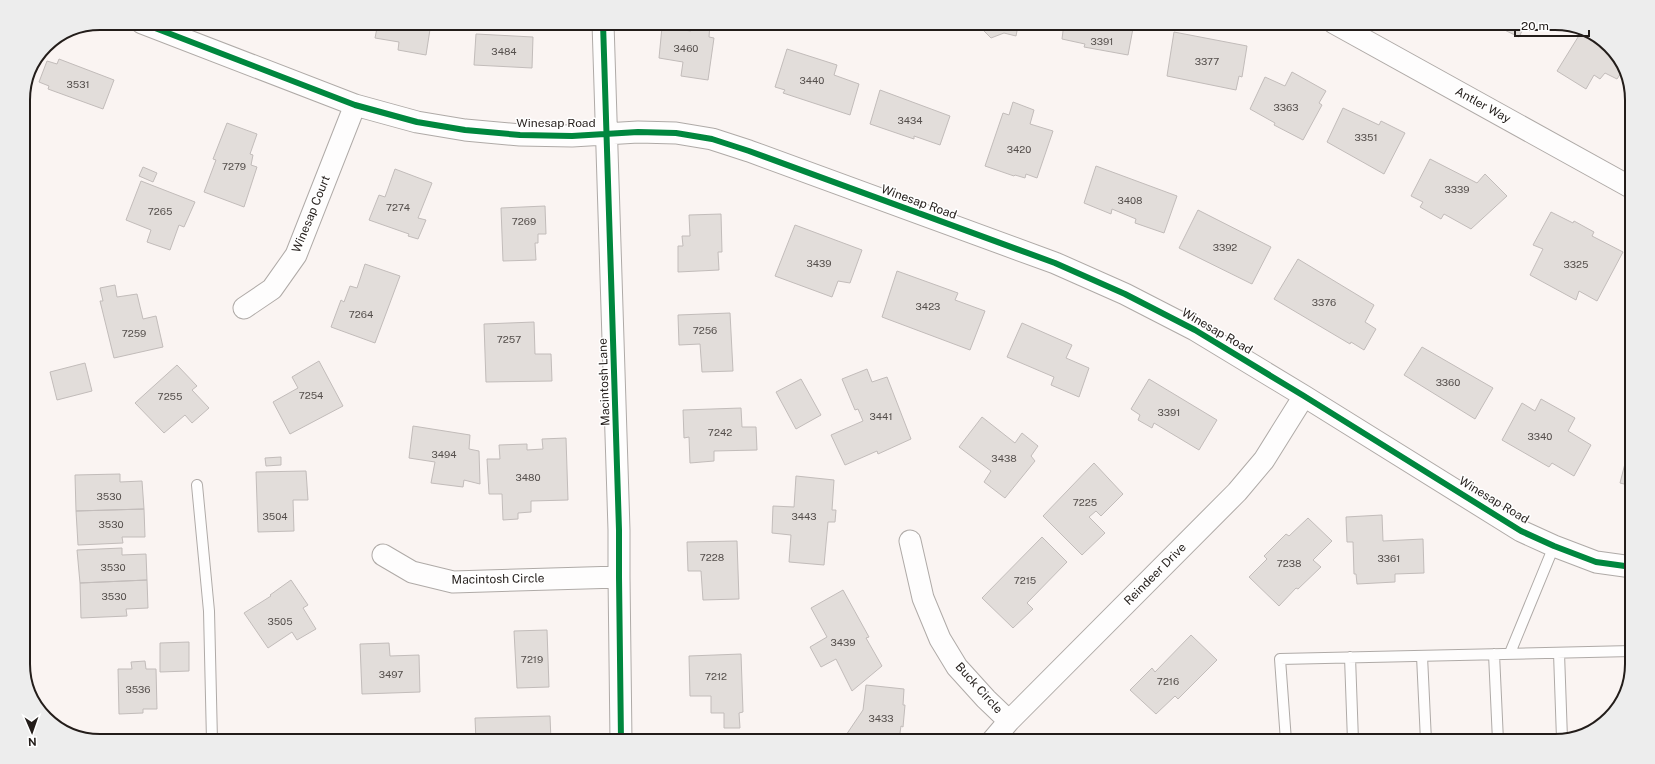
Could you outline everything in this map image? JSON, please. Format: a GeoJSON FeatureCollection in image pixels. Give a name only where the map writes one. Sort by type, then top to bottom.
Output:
{"type":"FeatureCollection","features":[{"type":"Feature","properties":{"kind":"street","name":"Winesap Road"},"geometry":{"type":"LineString","coordinates":[[160,30],[354,105],[416,122],[465,130],[520,135],[572,136],[637,132],[676,133],[712,139],[757,154],[1055,264],[1125,294],[1195,330],[1521,531],[1554,546],[1596,562],[1625,566]]}},
{"type":"Feature","properties":{"kind":"street","name":"Macintosh Lane"},"geometry":{"type":"LineString","coordinates":[[603,30],[608,133],[620,530],[619,577],[621,734]]}},
{"type":"Feature","properties":{"kind":"street","name":"Antler Way"},"geometry":{"type":"LineString","coordinates":[[1347,30],[1625,184]]}},
{"type":"Feature","properties":{"kind":"street","name":"Winesap Court"},"geometry":{"type":"LineString","coordinates":[[244,308],[272,289],[296,255],[354,105]]}},
{"type":"Feature","properties":{"kind":"street","name":"Reindeer Drive"},"geometry":{"type":"LineString","coordinates":[[998,734],[1009,721],[1237,492],[1264,460],[1304,396]]}},
{"type":"Feature","properties":{"kind":"street","name":"Buck Circle"},"geometry":{"type":"LineString","coordinates":[[910,541],[923,598],[940,639],[958,667],[986,699],[1009,721]]}},
{"type":"Feature","properties":{"kind":"street","name":"Macintosh Circle"},"geometry":{"type":"LineString","coordinates":[[383,555],[412,572],[453,582],[619,577]]}},
{"type":"Feature","properties":{"kind":"lane"},"geometry":{"type":"LineString","coordinates":[[197,485],[209,611],[212,734]]}},
{"type":"Feature","properties":{"kind":"lane"},"geometry":{"type":"LineString","coordinates":[[1510,654],[1554,546]]}},
{"type":"Feature","properties":{"kind":"lane"},"geometry":{"type":"LineString","coordinates":[[1285,734],[1280,659],[1625,651]]}},
{"type":"Feature","properties":{"kind":"lane"},"geometry":{"type":"LineString","coordinates":[[1559,653],[1562,733]]}},
{"type":"Feature","properties":{"kind":"lane"},"geometry":{"type":"LineString","coordinates":[[1494,654],[1498,734]]}},
{"type":"Feature","properties":{"kind":"lane"},"geometry":{"type":"LineString","coordinates":[[1422,656],[1426,734]]}},
{"type":"Feature","properties":{"kind":"lane"},"geometry":{"type":"LineString","coordinates":[[1350,657],[1354,734]]}},
{"type":"Feature","properties":{"kind":"building"},"geometry":{"type":"Polygon","coordinates":[[[377,30],[430,30],[426,55],[398,50],[399,42],[375,38],[377,30]]]}},
{"type":"Feature","properties":{"kind":"building"},"geometry":{"type":"Polygon","coordinates":[[[662,30],[710,30],[709,37],[714,38],[708,80],[681,76],[683,62],[659,58],[662,30]]]}},
{"type":"Feature","properties":{"kind":"building"},"geometry":{"type":"Polygon","coordinates":[[[983,30],[1017,30],[1016,36],[1004,33],[991,38],[983,30]]]}},
{"type":"Feature","properties":{"kind":"building"},"geometry":{"type":"Polygon","coordinates":[[[1063,30],[1133,30],[1128,55],[1084,47],[1085,44],[1062,39],[1063,30]]]}},
{"type":"Feature","properties":{"kind":"building"},"geometry":{"type":"Polygon","coordinates":[[[1504,30],[1522,30],[1519,37],[1504,30]]]}},
{"type":"Feature","properties":{"kind":"building"},"geometry":{"type":"Polygon","coordinates":[[[1174,32],[1247,46],[1242,77],[1239,76],[1236,90],[1167,76],[1174,32]]]}},
{"type":"Feature","properties":{"kind":"building"},"geometry":{"type":"Polygon","coordinates":[[[476,34],[533,37],[532,68],[474,65],[476,34]]]}},
{"type":"Feature","properties":{"kind":"building"},"geometry":{"type":"Polygon","coordinates":[[[1580,34],[1590,39],[1608,54],[1620,75],[1617,79],[1605,73],[1600,79],[1594,75],[1586,89],[1557,71],[1580,34]]]}},
{"type":"Feature","properties":{"kind":"building"},"geometry":{"type":"Polygon","coordinates":[[[787,49],[837,65],[834,75],[859,84],[850,115],[783,93],[785,90],[775,87],[787,49]]]}},
{"type":"Feature","properties":{"kind":"building"},"geometry":{"type":"Polygon","coordinates":[[[59,59],[114,80],[103,109],[48,89],[49,86],[39,82],[47,61],[57,64],[59,59]]]}},
{"type":"Feature","properties":{"kind":"building"},"geometry":{"type":"Polygon","coordinates":[[[1292,72],[1326,91],[1319,103],[1322,105],[1303,140],[1274,125],[1275,123],[1250,109],[1265,77],[1285,86],[1292,72]]]}},
{"type":"Feature","properties":{"kind":"building"},"geometry":{"type":"Polygon","coordinates":[[[880,90],[950,116],[940,145],[914,136],[914,139],[870,124],[880,90]]]}},
{"type":"Feature","properties":{"kind":"building"},"geometry":{"type":"Polygon","coordinates":[[[1013,102],[1034,110],[1030,124],[1053,131],[1037,178],[1026,174],[1025,178],[1014,176],[985,166],[1003,113],[1009,115],[1013,102]]]}},
{"type":"Feature","properties":{"kind":"building"},"geometry":{"type":"Polygon","coordinates":[[[1343,108],[1379,125],[1381,121],[1405,133],[1384,174],[1327,142],[1343,108]]]}},
{"type":"Feature","properties":{"kind":"building"},"geometry":{"type":"Polygon","coordinates":[[[227,123],[257,134],[250,154],[253,155],[251,165],[257,167],[244,207],[204,192],[216,160],[213,159],[227,123]]]}},
{"type":"Feature","properties":{"kind":"building"},"geometry":{"type":"Polygon","coordinates":[[[1430,159],[1477,183],[1485,174],[1507,196],[1471,229],[1444,214],[1441,219],[1420,207],[1423,202],[1411,196],[1430,159]]]}},
{"type":"Feature","properties":{"kind":"building"},"geometry":{"type":"Polygon","coordinates":[[[1096,166],[1177,196],[1164,233],[1135,223],[1136,219],[1112,209],[1111,214],[1084,203],[1096,166]]]}},
{"type":"Feature","properties":{"kind":"building"},"geometry":{"type":"Polygon","coordinates":[[[143,167],[157,173],[153,182],[139,176],[143,167]]]}},
{"type":"Feature","properties":{"kind":"building"},"geometry":{"type":"Polygon","coordinates":[[[395,169],[432,183],[418,218],[426,220],[418,239],[408,236],[409,234],[369,220],[379,195],[385,197],[395,169]]]}},
{"type":"Feature","properties":{"kind":"building"},"geometry":{"type":"Polygon","coordinates":[[[141,181],[195,202],[184,227],[179,225],[170,250],[147,242],[151,230],[126,220],[141,181]]]}},
{"type":"Feature","properties":{"kind":"building"},"geometry":{"type":"Polygon","coordinates":[[[545,206],[546,234],[538,234],[538,243],[535,243],[536,260],[503,261],[501,208],[545,206]]]}},
{"type":"Feature","properties":{"kind":"building"},"geometry":{"type":"Polygon","coordinates":[[[1198,210],[1271,247],[1252,284],[1179,248],[1198,210]]]}},
{"type":"Feature","properties":{"kind":"building"},"geometry":{"type":"Polygon","coordinates":[[[1551,212],[1573,223],[1574,221],[1594,232],[1592,236],[1623,252],[1597,301],[1579,291],[1576,300],[1530,275],[1543,249],[1533,245],[1551,212]]]}},
{"type":"Feature","properties":{"kind":"building"},"geometry":{"type":"Polygon","coordinates":[[[721,214],[722,252],[718,252],[719,270],[678,272],[678,246],[683,246],[682,236],[690,236],[689,215],[721,214]]]}},
{"type":"Feature","properties":{"kind":"building"},"geometry":{"type":"Polygon","coordinates":[[[795,225],[862,250],[850,283],[838,281],[832,297],[775,276],[795,225]]]}},
{"type":"Feature","properties":{"kind":"building"},"geometry":{"type":"Polygon","coordinates":[[[1298,259],[1374,305],[1365,322],[1376,329],[1364,350],[1351,342],[1350,344],[1274,299],[1298,259]]]}},
{"type":"Feature","properties":{"kind":"building"},"geometry":{"type":"Polygon","coordinates":[[[365,264],[400,276],[375,343],[331,327],[341,300],[344,302],[350,286],[357,288],[365,264]]]}},
{"type":"Feature","properties":{"kind":"building"},"geometry":{"type":"Polygon","coordinates":[[[897,271],[958,293],[955,300],[985,311],[970,350],[882,317],[897,271]]]}},
{"type":"Feature","properties":{"kind":"building"},"geometry":{"type":"Polygon","coordinates":[[[115,285],[117,297],[137,294],[143,319],[156,316],[163,347],[114,358],[100,301],[103,301],[100,288],[115,285]]]}},
{"type":"Feature","properties":{"kind":"building"},"geometry":{"type":"Polygon","coordinates":[[[730,313],[733,371],[702,372],[700,344],[679,345],[678,315],[730,313]]]}},
{"type":"Feature","properties":{"kind":"building"},"geometry":{"type":"Polygon","coordinates":[[[534,322],[535,354],[551,354],[552,381],[486,382],[484,324],[534,322]]]}},
{"type":"Feature","properties":{"kind":"building"},"geometry":{"type":"Polygon","coordinates":[[[1022,323],[1072,345],[1066,358],[1089,368],[1079,397],[1051,385],[1054,377],[1007,357],[1022,323]]]}},
{"type":"Feature","properties":{"kind":"building"},"geometry":{"type":"Polygon","coordinates":[[[1422,347],[1493,388],[1475,419],[1404,375],[1422,347]]]}},
{"type":"Feature","properties":{"kind":"building"},"geometry":{"type":"Polygon","coordinates":[[[319,361],[343,406],[290,434],[273,402],[298,388],[292,377],[319,361]]]}},
{"type":"Feature","properties":{"kind":"building"},"geometry":{"type":"Polygon","coordinates":[[[85,363],[92,391],[57,400],[50,372],[85,363]]]}},
{"type":"Feature","properties":{"kind":"building"},"geometry":{"type":"Polygon","coordinates":[[[177,365],[197,386],[192,390],[209,408],[192,423],[185,415],[164,433],[135,403],[177,365]]]}},
{"type":"Feature","properties":{"kind":"building"},"geometry":{"type":"Polygon","coordinates":[[[867,369],[872,382],[887,377],[911,439],[878,454],[877,451],[845,465],[831,435],[863,421],[858,409],[855,410],[842,379],[867,369]]]}},
{"type":"Feature","properties":{"kind":"building"},"geometry":{"type":"Polygon","coordinates":[[[801,379],[821,415],[796,429],[776,392],[801,379]]]}},
{"type":"Feature","properties":{"kind":"building"},"geometry":{"type":"Polygon","coordinates":[[[1149,379],[1217,420],[1199,450],[1154,423],[1152,428],[1138,420],[1140,415],[1131,409],[1149,379]]]}},
{"type":"Feature","properties":{"kind":"building"},"geometry":{"type":"Polygon","coordinates":[[[1541,399],[1575,418],[1568,431],[1591,445],[1574,476],[1552,463],[1549,467],[1502,440],[1522,403],[1535,411],[1541,399]]]}},
{"type":"Feature","properties":{"kind":"building"},"geometry":{"type":"Polygon","coordinates":[[[741,408],[742,427],[756,427],[757,450],[714,451],[714,461],[690,463],[689,437],[684,438],[683,410],[741,408]]]}},
{"type":"Feature","properties":{"kind":"building"},"geometry":{"type":"Polygon","coordinates":[[[982,417],[1015,443],[1022,433],[1038,446],[1031,456],[1035,461],[1005,498],[984,482],[991,471],[959,447],[982,417]]]}},
{"type":"Feature","properties":{"kind":"building"},"geometry":{"type":"Polygon","coordinates":[[[413,426],[470,435],[469,449],[479,451],[480,484],[464,480],[463,487],[431,483],[435,462],[409,458],[413,426]]]}},
{"type":"Feature","properties":{"kind":"building"},"geometry":{"type":"Polygon","coordinates":[[[566,438],[568,500],[531,501],[531,512],[518,513],[518,519],[503,520],[502,494],[489,494],[487,459],[500,459],[499,445],[527,444],[527,450],[543,449],[542,439],[566,438]]]}},
{"type":"Feature","properties":{"kind":"building"},"geometry":{"type":"Polygon","coordinates":[[[281,457],[281,465],[266,466],[265,458],[281,457]]]}},
{"type":"Feature","properties":{"kind":"building"},"geometry":{"type":"Polygon","coordinates":[[[1094,463],[1123,494],[1101,516],[1096,511],[1089,517],[1105,533],[1082,555],[1043,516],[1094,463]]]}},
{"type":"Feature","properties":{"kind":"building"},"geometry":{"type":"Polygon","coordinates":[[[1625,463],[1625,484],[1620,483],[1625,463]]]}},
{"type":"Feature","properties":{"kind":"building"},"geometry":{"type":"Polygon","coordinates":[[[306,471],[308,500],[293,500],[294,531],[258,532],[256,472],[306,471]]]}},
{"type":"Feature","properties":{"kind":"building"},"geometry":{"type":"Polygon","coordinates":[[[120,474],[120,482],[142,481],[144,509],[76,511],[75,475],[120,474]]]}},
{"type":"Feature","properties":{"kind":"building"},"geometry":{"type":"Polygon","coordinates":[[[796,476],[834,480],[832,510],[836,510],[835,522],[828,522],[824,565],[789,562],[791,535],[772,533],[773,506],[794,507],[796,476]]]}},
{"type":"Feature","properties":{"kind":"building"},"geometry":{"type":"Polygon","coordinates":[[[144,509],[145,537],[122,537],[123,543],[78,545],[76,511],[144,509]]]}},
{"type":"Feature","properties":{"kind":"building"},"geometry":{"type":"Polygon","coordinates":[[[1382,515],[1383,541],[1423,539],[1424,573],[1395,574],[1395,582],[1357,584],[1356,574],[1354,574],[1353,542],[1347,542],[1346,517],[1382,515]]]}},
{"type":"Feature","properties":{"kind":"building"},"geometry":{"type":"Polygon","coordinates":[[[1308,518],[1332,541],[1313,560],[1321,567],[1298,589],[1296,588],[1279,606],[1249,577],[1267,559],[1264,556],[1286,534],[1289,536],[1308,518]]]}},
{"type":"Feature","properties":{"kind":"building"},"geometry":{"type":"Polygon","coordinates":[[[1042,537],[1067,562],[1027,603],[1033,609],[1013,628],[982,598],[1042,537]]]}},
{"type":"Feature","properties":{"kind":"building"},"geometry":{"type":"Polygon","coordinates":[[[737,541],[739,599],[703,600],[701,571],[688,571],[687,542],[737,541]]]}},
{"type":"Feature","properties":{"kind":"building"},"geometry":{"type":"Polygon","coordinates":[[[122,548],[122,555],[146,554],[147,580],[80,583],[77,550],[122,548]]]}},
{"type":"Feature","properties":{"kind":"building"},"geometry":{"type":"Polygon","coordinates":[[[147,580],[148,608],[126,609],[127,616],[81,618],[80,583],[147,580]]]}},
{"type":"Feature","properties":{"kind":"building"},"geometry":{"type":"Polygon","coordinates":[[[291,580],[308,605],[303,608],[316,629],[297,640],[292,632],[268,648],[244,613],[271,596],[270,595],[291,580]]]}},
{"type":"Feature","properties":{"kind":"building"},"geometry":{"type":"Polygon","coordinates":[[[843,590],[869,637],[866,638],[882,666],[852,691],[836,659],[821,667],[810,647],[827,637],[811,608],[843,590]]]}},
{"type":"Feature","properties":{"kind":"building"},"geometry":{"type":"Polygon","coordinates":[[[547,630],[549,687],[517,688],[514,631],[547,630]]]}},
{"type":"Feature","properties":{"kind":"building"},"geometry":{"type":"Polygon","coordinates":[[[1191,635],[1217,660],[1178,699],[1175,696],[1156,714],[1130,690],[1152,668],[1155,672],[1191,635]]]}},
{"type":"Feature","properties":{"kind":"building"},"geometry":{"type":"Polygon","coordinates":[[[189,642],[189,671],[160,672],[160,643],[189,642]]]}},
{"type":"Feature","properties":{"kind":"building"},"geometry":{"type":"Polygon","coordinates":[[[389,643],[390,656],[419,655],[420,692],[362,694],[360,644],[389,643]]]}},
{"type":"Feature","properties":{"kind":"building"},"geometry":{"type":"Polygon","coordinates":[[[741,654],[743,712],[739,713],[740,728],[724,728],[724,713],[711,713],[711,696],[690,696],[689,656],[741,654]]]}},
{"type":"Feature","properties":{"kind":"building"},"geometry":{"type":"Polygon","coordinates":[[[145,661],[146,669],[156,669],[157,709],[143,709],[143,713],[119,714],[118,669],[132,669],[131,662],[145,661]]]}},
{"type":"Feature","properties":{"kind":"building"},"geometry":{"type":"Polygon","coordinates":[[[866,685],[904,689],[903,705],[905,705],[903,727],[901,726],[900,733],[902,734],[847,734],[863,710],[866,685]]]}},
{"type":"Feature","properties":{"kind":"building"},"geometry":{"type":"Polygon","coordinates":[[[550,716],[551,734],[476,734],[475,718],[550,716]]]}},
{"type":"Feature","properties":{"kind":"cycle path"},"geometry":{"type":"LineString","coordinates":[[160,30],[355,105],[417,122],[465,130],[520,135],[572,136],[638,132],[676,133],[712,139],[749,151],[1055,263],[1125,294],[1195,330],[1521,531],[1554,546],[1596,562],[1625,566]]}},
{"type":"Feature","properties":{"kind":"cycle path"},"geometry":{"type":"LineString","coordinates":[[603,30],[619,530],[621,734]]}}]}
